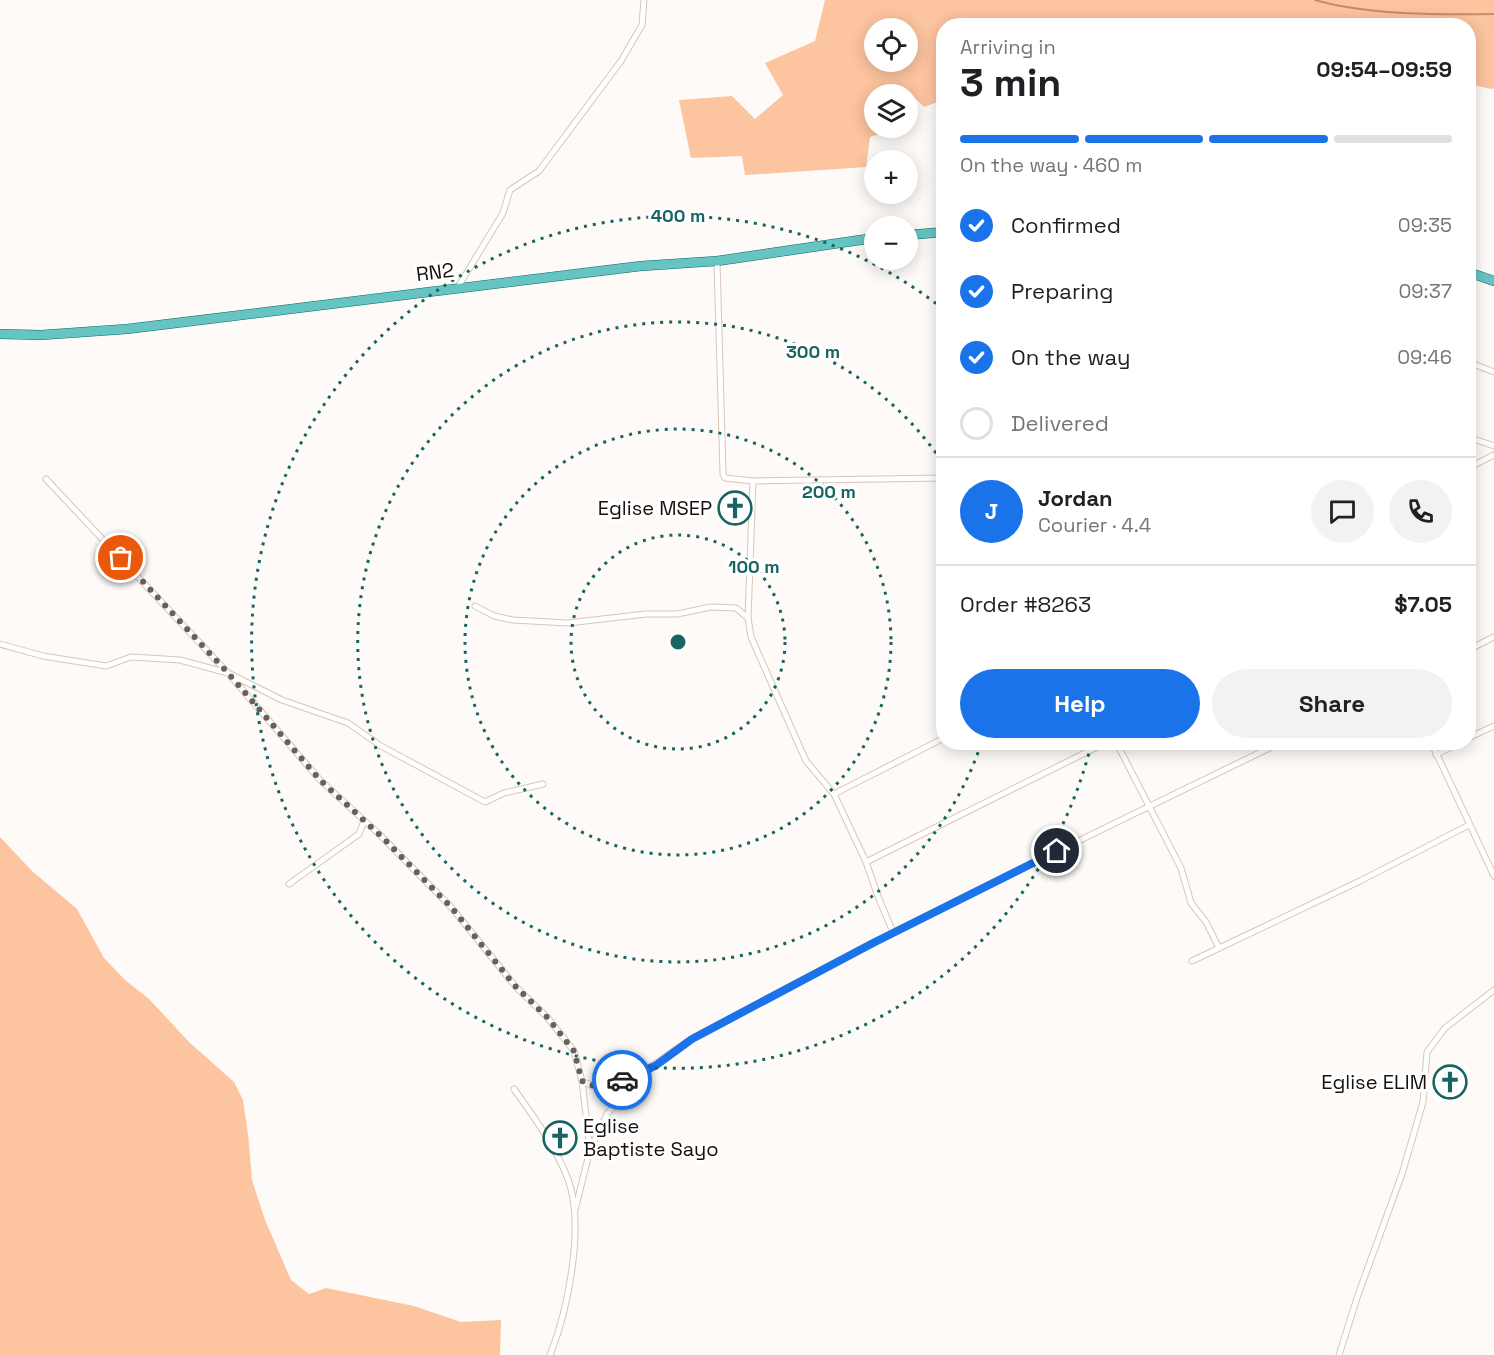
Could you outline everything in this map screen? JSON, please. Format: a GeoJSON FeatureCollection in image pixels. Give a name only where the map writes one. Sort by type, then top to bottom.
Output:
{"type":"FeatureCollection","features":[{"type":"Feature","properties":{"kind":"main road"},"geometry":{"type":"LineString","coordinates":[[918,234],[936,233]]}},
{"type":"Feature","properties":{"kind":"main road","name":"RN2"},"geometry":{"type":"LineString","coordinates":[[0,334],[41,336],[127,329],[458,287],[641,266],[717,261],[864,239]]}},
{"type":"Feature","properties":{"kind":"main road"},"geometry":{"type":"LineString","coordinates":[[1476,275],[1494,281]]}},
{"type":"Feature","properties":{"kind":"street"},"geometry":{"type":"LineString","coordinates":[[458,287],[503,213],[510,190],[539,171],[621,61],[642,25],[644,0]]}},
{"type":"Feature","properties":{"kind":"street"},"geometry":{"type":"LineString","coordinates":[[717,261],[724,478],[753,481],[936,478]]}},
{"type":"Feature","properties":{"kind":"street"},"geometry":{"type":"LineString","coordinates":[[1476,365],[1494,372]]}},
{"type":"Feature","properties":{"kind":"street"},"geometry":{"type":"LineString","coordinates":[[1476,439],[1494,446]]}},
{"type":"Feature","properties":{"kind":"street"},"geometry":{"type":"LineString","coordinates":[[1476,464],[1494,455]]}},
{"type":"Feature","properties":{"kind":"street"},"geometry":{"type":"LineString","coordinates":[[46,479],[228,673],[320,780],[451,907],[516,987],[547,1017],[574,1051],[582,1081],[590,1150]]}},
{"type":"Feature","properties":{"kind":"street"},"geometry":{"type":"LineString","coordinates":[[753,481],[748,618],[751,637],[806,761],[834,794],[866,862],[894,932]]}},
{"type":"Feature","properties":{"kind":"street"},"geometry":{"type":"LineString","coordinates":[[475,606],[494,616],[513,620],[568,623],[646,614],[677,614],[711,607],[736,608],[748,618]]}},
{"type":"Feature","properties":{"kind":"street"},"geometry":{"type":"LineString","coordinates":[[1476,646],[1494,637]]}},
{"type":"Feature","properties":{"kind":"street"},"geometry":{"type":"LineString","coordinates":[[0,645],[43,656],[106,666],[131,657],[180,660],[228,673],[282,700],[348,723],[381,746],[485,802],[504,794],[543,784]]}},
{"type":"Feature","properties":{"kind":"street"},"geometry":{"type":"LineString","coordinates":[[1476,734],[1494,726]]}},
{"type":"Feature","properties":{"kind":"street"},"geometry":{"type":"LineString","coordinates":[[834,794],[936,742]]}},
{"type":"Feature","properties":{"kind":"street"},"geometry":{"type":"LineString","coordinates":[[866,862],[1091,750]]}},
{"type":"Feature","properties":{"kind":"street"},"geometry":{"type":"LineString","coordinates":[[1120,750],[1181,868],[1191,903],[1206,922],[1219,948]]}},
{"type":"Feature","properties":{"kind":"street"},"geometry":{"type":"LineString","coordinates":[[550,1355],[560,1330],[571,1270],[575,1212],[590,1150],[607,1113],[628,1089],[655,1066],[692,1039],[894,932],[1266,750]]}},
{"type":"Feature","properties":{"kind":"street"},"geometry":{"type":"LineString","coordinates":[[1434,750],[1494,876]]}},
{"type":"Feature","properties":{"kind":"street"},"geometry":{"type":"LineString","coordinates":[[1436,755],[1445,750]]}},
{"type":"Feature","properties":{"kind":"street"},"geometry":{"type":"LineString","coordinates":[[289,884],[359,834],[364,821]]}},
{"type":"Feature","properties":{"kind":"street"},"geometry":{"type":"LineString","coordinates":[[1192,961],[1360,881],[1469,825]]}},
{"type":"Feature","properties":{"kind":"street"},"geometry":{"type":"LineString","coordinates":[[1339,1355],[1414,1133],[1423,1102],[1427,1052],[1445,1028],[1494,990]]}},
{"type":"Feature","properties":{"kind":"street"},"geometry":{"type":"LineString","coordinates":[[582,1081],[591,1087],[612,1085],[655,1066]]}},
{"type":"Feature","properties":{"kind":"street"},"geometry":{"type":"LineString","coordinates":[[514,1089],[543,1131],[567,1178],[575,1212]]}},
{"type":"Feature","properties":{"kind":"shaded area"},"geometry":{"type":"Polygon","coordinates":[[[825,0],[1494,0],[1494,88],[1491,89],[1476,86],[1476,18],[936,18],[936,103],[924,107],[918,101],[918,84],[864,84],[864,138],[870,138],[868,150],[864,150],[864,167],[745,175],[742,156],[691,158],[679,100],[732,96],[755,119],[783,95],[765,63],[815,41],[825,0]]]}},
{"type":"Feature","properties":{"kind":"shaded area"},"geometry":{"type":"Polygon","coordinates":[[[0,837],[32,871],[77,909],[104,958],[125,980],[149,999],[189,1042],[234,1082],[243,1100],[252,1180],[265,1220],[291,1280],[309,1294],[326,1288],[414,1306],[461,1322],[501,1320],[500,1355],[0,1355],[0,837]]]}},
{"type":"Feature","properties":{"kind":"waterway"},"geometry":{"type":"LineString","coordinates":[[1315,0],[1357,9],[1380,11],[1494,14]]}},
{"type":"Feature","properties":{"kind":"way so far"},"geometry":{"type":"LineString","coordinates":[[121,558],[228,673],[320,780],[382,837],[451,907],[516,987],[547,1017],[574,1051],[582,1081],[591,1087],[612,1085],[622,1080]]}},
{"type":"Feature","properties":{"kind":"place","name":"Eglise MSEP"},"geometry":{"type":"Point","coordinates":[735,508]}},
{"type":"Feature","properties":{"kind":"place","name":"Eglise ELIM"},"geometry":{"type":"Point","coordinates":[1450,1082]}},
{"type":"Feature","properties":{"kind":"place","name":"Eglise Baptiste Sayo"},"geometry":{"type":"Point","coordinates":[560,1138]}},
{"type":"Feature","properties":{"kind":"route"},"geometry":{"type":"LineString","coordinates":[[622,1080],[655,1066],[692,1039],[873,943],[1057,851]]}}]}
